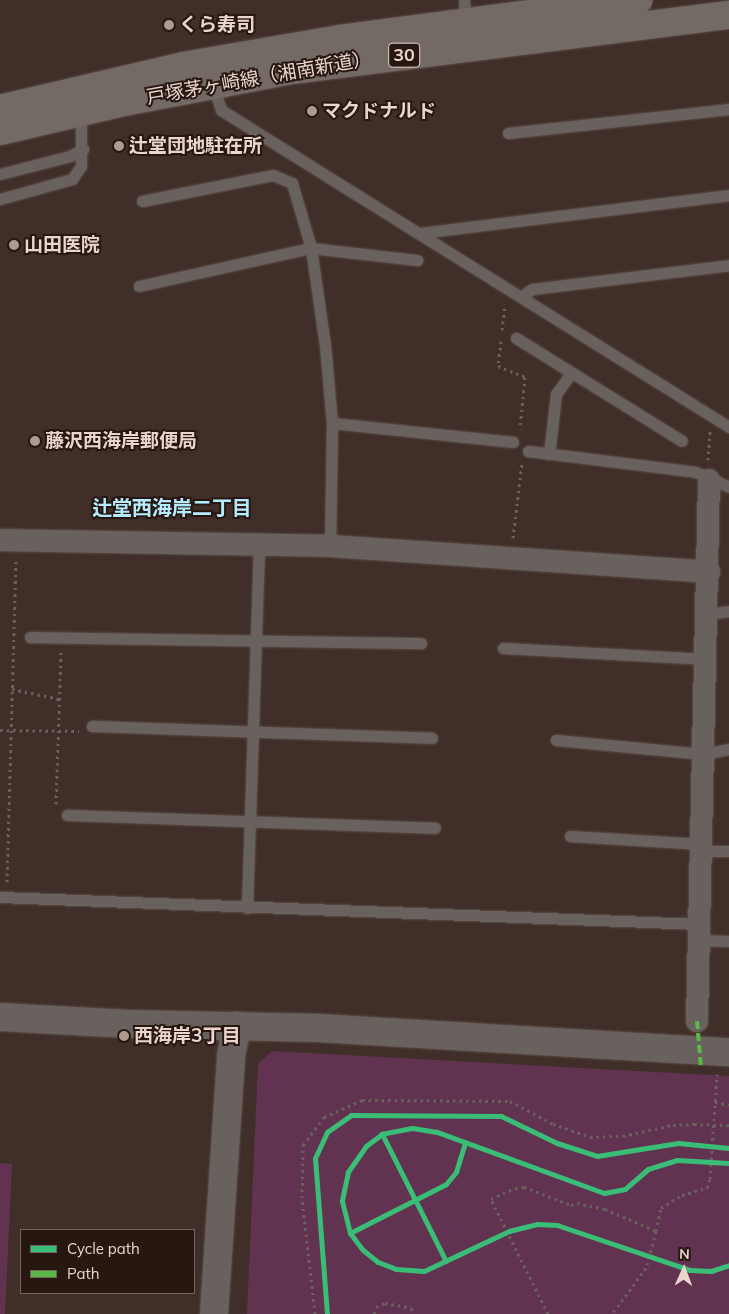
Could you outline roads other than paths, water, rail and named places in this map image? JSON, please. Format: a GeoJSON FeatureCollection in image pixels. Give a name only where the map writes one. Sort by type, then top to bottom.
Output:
{"type":"FeatureCollection","features":[{"type":"Feature","properties":{"kind":"main road","name":"戸塚茅ヶ崎線（湘南新道）"},"geometry":{"type":"LineString","coordinates":[[0,109],[183,66],[340,39],[464,11],[626,1]]}},
{"type":"Feature","properties":{"kind":"main road","name":"戸塚茅ヶ崎線（湘南新道）"},"geometry":{"type":"LineString","coordinates":[[0,131],[212,84],[301,68],[729,15]]}},
{"type":"Feature","properties":{"kind":"street"},"geometry":{"type":"LineString","coordinates":[[697,1021],[707,659],[718,612],[709,572],[719,484]]}},
{"type":"Feature","properties":{"kind":"street"},"geometry":{"type":"LineString","coordinates":[[8,540],[259,543],[330,546],[709,572]]}},
{"type":"Feature","properties":{"kind":"street"},"geometry":{"type":"LineString","coordinates":[[0,1017],[329,1028],[723,1060]]}},
{"type":"Feature","properties":{"kind":"street"},"geometry":{"type":"LineString","coordinates":[[214,1314],[231,1056],[237,1026]]}},
{"type":"Feature","properties":{"kind":"lane"},"geometry":{"type":"LineString","coordinates":[[212,84],[222,110],[729,428]]}},
{"type":"Feature","properties":{"kind":"lane"},"geometry":{"type":"LineString","coordinates":[[508,133],[729,109]]}},
{"type":"Feature","properties":{"kind":"lane"},"geometry":{"type":"LineString","coordinates":[[0,199],[72,179],[81,166],[83,149],[81,112]]}},
{"type":"Feature","properties":{"kind":"lane"},"geometry":{"type":"LineString","coordinates":[[0,174],[70,156],[83,149]]}},
{"type":"Feature","properties":{"kind":"lane"},"geometry":{"type":"LineString","coordinates":[[142,201],[281,176],[292,183],[311,248],[325,345],[332,423],[330,546]]}},
{"type":"Feature","properties":{"kind":"lane"},"geometry":{"type":"LineString","coordinates":[[420,233],[729,195]]}},
{"type":"Feature","properties":{"kind":"lane"},"geometry":{"type":"LineString","coordinates":[[139,286],[311,248],[417,260]]}},
{"type":"Feature","properties":{"kind":"lane"},"geometry":{"type":"LineString","coordinates":[[526,293],[532,289],[729,265]]}},
{"type":"Feature","properties":{"kind":"lane"},"geometry":{"type":"LineString","coordinates":[[516,338],[682,441]]}},
{"type":"Feature","properties":{"kind":"lane"},"geometry":{"type":"LineString","coordinates":[[549,454],[556,394],[572,372]]}},
{"type":"Feature","properties":{"kind":"lane"},"geometry":{"type":"LineString","coordinates":[[332,423],[516,440]]}},
{"type":"Feature","properties":{"kind":"lane"},"geometry":{"type":"LineString","coordinates":[[525,452],[696,472],[719,484]]}},
{"type":"Feature","properties":{"kind":"lane"},"geometry":{"type":"LineString","coordinates":[[247,908],[259,543]]}},
{"type":"Feature","properties":{"kind":"lane"},"geometry":{"type":"LineString","coordinates":[[30,637],[421,643]]}},
{"type":"Feature","properties":{"kind":"lane"},"geometry":{"type":"LineString","coordinates":[[503,648],[707,659]]}},
{"type":"Feature","properties":{"kind":"lane"},"geometry":{"type":"LineString","coordinates":[[92,726],[252,730],[432,738]]}},
{"type":"Feature","properties":{"kind":"lane"},"geometry":{"type":"LineString","coordinates":[[556,740],[703,754],[729,749]]}},
{"type":"Feature","properties":{"kind":"lane"},"geometry":{"type":"LineString","coordinates":[[67,815],[251,819],[435,828]]}},
{"type":"Feature","properties":{"kind":"lane"},"geometry":{"type":"LineString","coordinates":[[570,836],[729,851]]}},
{"type":"Feature","properties":{"kind":"lane"},"geometry":{"type":"LineString","coordinates":[[3,898],[247,908],[699,932],[729,941]]}},
{"type":"Feature","properties":{"kind":"place","name":"くら寿司"},"geometry":{"type":"Point","coordinates":[169,25]}},
{"type":"Feature","properties":{"kind":"place","name":"マクドナルド"},"geometry":{"type":"Point","coordinates":[312,111]}},
{"type":"Feature","properties":{"kind":"place","name":"辻堂団地駐在所"},"geometry":{"type":"Point","coordinates":[119,146]}},
{"type":"Feature","properties":{"kind":"place","name":"山田医院"},"geometry":{"type":"Point","coordinates":[14,245]}},
{"type":"Feature","properties":{"kind":"place","name":"藤沢西海岸郵便局"},"geometry":{"type":"Point","coordinates":[35,441]}},
{"type":"Feature","properties":{"kind":"place","name":"西海岸3丁目"},"geometry":{"type":"Point","coordinates":[124,1036]}},
{"type":"Feature","properties":{"kind":"district","name":"辻堂西海岸二丁目"},"geometry":{"type":"Point","coordinates":[172,507]}}]}
